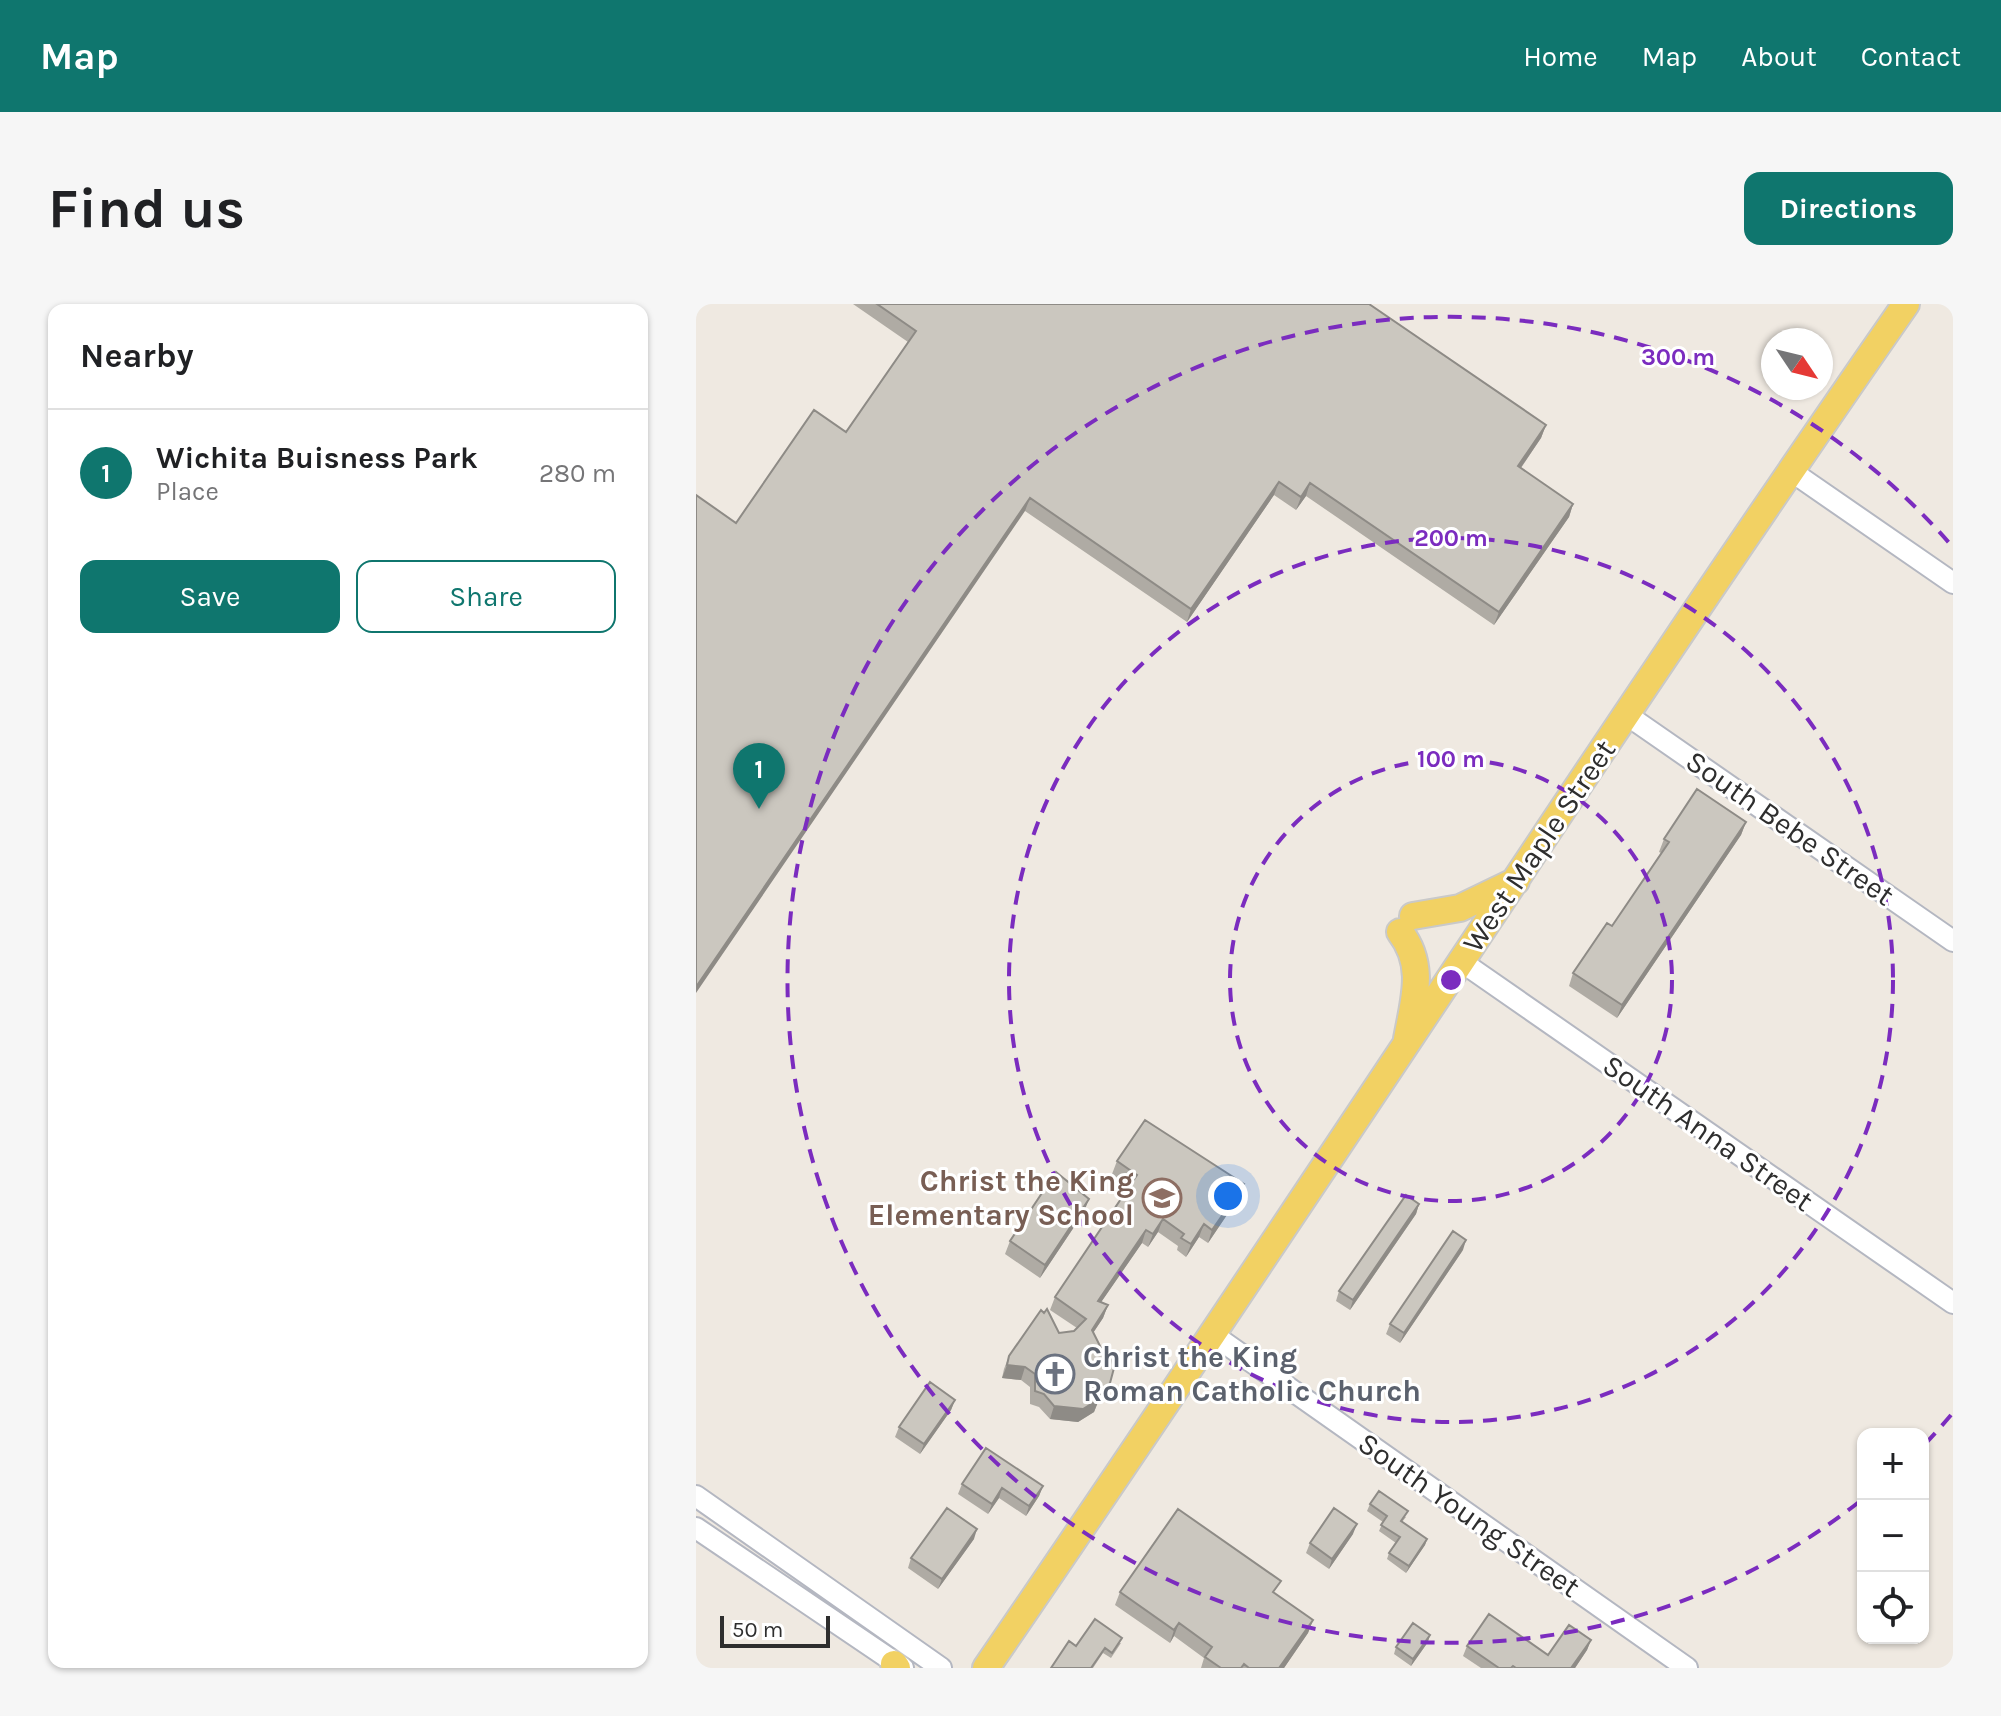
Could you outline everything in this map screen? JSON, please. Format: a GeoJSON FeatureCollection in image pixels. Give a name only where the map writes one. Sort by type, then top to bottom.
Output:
{"type":"FeatureCollection","features":[{"type":"Feature","properties":{"kind":"main road","name":"West Maple Street"},"geometry":{"type":"LineString","coordinates":[[986,1668],[1906,304]]}},
{"type":"Feature","properties":{"kind":"main road"},"geometry":{"type":"LineString","coordinates":[[1406,1046],[1418,974],[1407,924],[1460,908],[1516,881]]}},
{"type":"Feature","properties":{"kind":"street"},"geometry":{"type":"LineString","coordinates":[[1791,471],[1953,583]]}},
{"type":"Feature","properties":{"kind":"street","name":"South Bebe Street"},"geometry":{"type":"LineString","coordinates":[[1627,715],[1953,941]]}},
{"type":"Feature","properties":{"kind":"street","name":"South Anna Street"},"geometry":{"type":"LineString","coordinates":[[1462,962],[1953,1303]]}},
{"type":"Feature","properties":{"kind":"street","name":"South Young Street"},"geometry":{"type":"LineString","coordinates":[[1212,1334],[1687,1668]]}},
{"type":"Feature","properties":{"kind":"street"},"geometry":{"type":"LineString","coordinates":[[696,1496],[941,1668]]}},
{"type":"Feature","properties":{"kind":"street"},"geometry":{"type":"LineString","coordinates":[[696,1528],[898,1667]]}},
{"type":"Feature","properties":{"kind":"building"},"geometry":{"type":"Polygon","coordinates":[[[877,304],[1369,304],[1546,425],[1518,466],[1573,504],[1499,612],[1310,483],[1301,497],[1279,482],[1191,609],[1030,498],[696,987],[696,495],[736,523],[814,410],[846,432],[916,331],[877,304]]]}},
{"type":"Feature","properties":{"kind":"building"},"geometry":{"type":"Polygon","coordinates":[[[1697,789],[1746,822],[1622,1005],[1573,973],[1607,923],[1612,926],[1669,842],[1664,839],[1697,789]]]}},
{"type":"Feature","properties":{"kind":"building"},"geometry":{"type":"Polygon","coordinates":[[[1145,1120],[1244,1184],[1212,1230],[1204,1224],[1191,1244],[1181,1238],[1184,1234],[1163,1219],[1153,1234],[1146,1230],[1098,1301],[1108,1305],[1092,1330],[1102,1350],[1111,1358],[1114,1368],[1110,1383],[1102,1390],[1099,1399],[1083,1409],[1054,1406],[1044,1394],[1035,1391],[1035,1374],[1025,1367],[1007,1365],[1009,1356],[1041,1310],[1044,1313],[1047,1309],[1059,1333],[1074,1331],[1086,1319],[1055,1297],[1137,1175],[1117,1161],[1145,1120]]]}},
{"type":"Feature","properties":{"kind":"building"},"geometry":{"type":"Polygon","coordinates":[[[1056,1172],[1089,1199],[1045,1265],[1010,1241],[1056,1172]]]}},
{"type":"Feature","properties":{"kind":"building"},"geometry":{"type":"Polygon","coordinates":[[[1406,1195],[1419,1204],[1353,1300],[1339,1291],[1406,1195]]]}},
{"type":"Feature","properties":{"kind":"building"},"geometry":{"type":"Polygon","coordinates":[[[1453,1231],[1466,1240],[1404,1333],[1390,1324],[1453,1231]]]}},
{"type":"Feature","properties":{"kind":"building"},"geometry":{"type":"Polygon","coordinates":[[[930,1382],[955,1400],[924,1444],[899,1427],[930,1382]]]}},
{"type":"Feature","properties":{"kind":"building"},"geometry":{"type":"Polygon","coordinates":[[[986,1448],[1043,1486],[1029,1506],[1002,1488],[992,1504],[962,1484],[986,1448]]]}},
{"type":"Feature","properties":{"kind":"building"},"geometry":{"type":"Polygon","coordinates":[[[1379,1491],[1408,1511],[1401,1521],[1427,1539],[1409,1566],[1389,1553],[1400,1537],[1381,1525],[1387,1516],[1370,1504],[1379,1491]]]}},
{"type":"Feature","properties":{"kind":"building"},"geometry":{"type":"Polygon","coordinates":[[[947,1508],[977,1529],[942,1579],[911,1558],[947,1508]]]}},
{"type":"Feature","properties":{"kind":"building"},"geometry":{"type":"Polygon","coordinates":[[[1334,1508],[1357,1524],[1332,1559],[1310,1543],[1334,1508]]]}},
{"type":"Feature","properties":{"kind":"building"},"geometry":{"type":"Polygon","coordinates":[[[1178,1509],[1281,1581],[1273,1592],[1313,1620],[1279,1668],[1249,1668],[1244,1664],[1241,1668],[1221,1668],[1205,1657],[1212,1647],[1179,1623],[1174,1630],[1120,1592],[1178,1509]]]}},
{"type":"Feature","properties":{"kind":"building"},"geometry":{"type":"Polygon","coordinates":[[[1489,1614],[1548,1655],[1569,1625],[1591,1640],[1571,1668],[1499,1668],[1467,1646],[1489,1614]]]}},
{"type":"Feature","properties":{"kind":"building"},"geometry":{"type":"Polygon","coordinates":[[[1095,1619],[1122,1638],[1112,1653],[1105,1648],[1091,1668],[1051,1668],[1069,1641],[1076,1646],[1095,1619]]]}},
{"type":"Feature","properties":{"kind":"building"},"geometry":{"type":"Polygon","coordinates":[[[1413,1623],[1430,1635],[1413,1659],[1396,1647],[1413,1623]]]}},
{"type":"Feature","properties":{"kind":"place","name":"Wichita Buisness Park"},"geometry":{"type":"Point","coordinates":[759,809]}},
{"type":"Feature","properties":{"kind":"place","name":"Christ the King Elementary School"},"geometry":{"type":"Point","coordinates":[1162,1198]}},
{"type":"Feature","properties":{"kind":"place","name":"Christ the King Roman Catholic Church"},"geometry":{"type":"Point","coordinates":[1055,1374]}}]}
